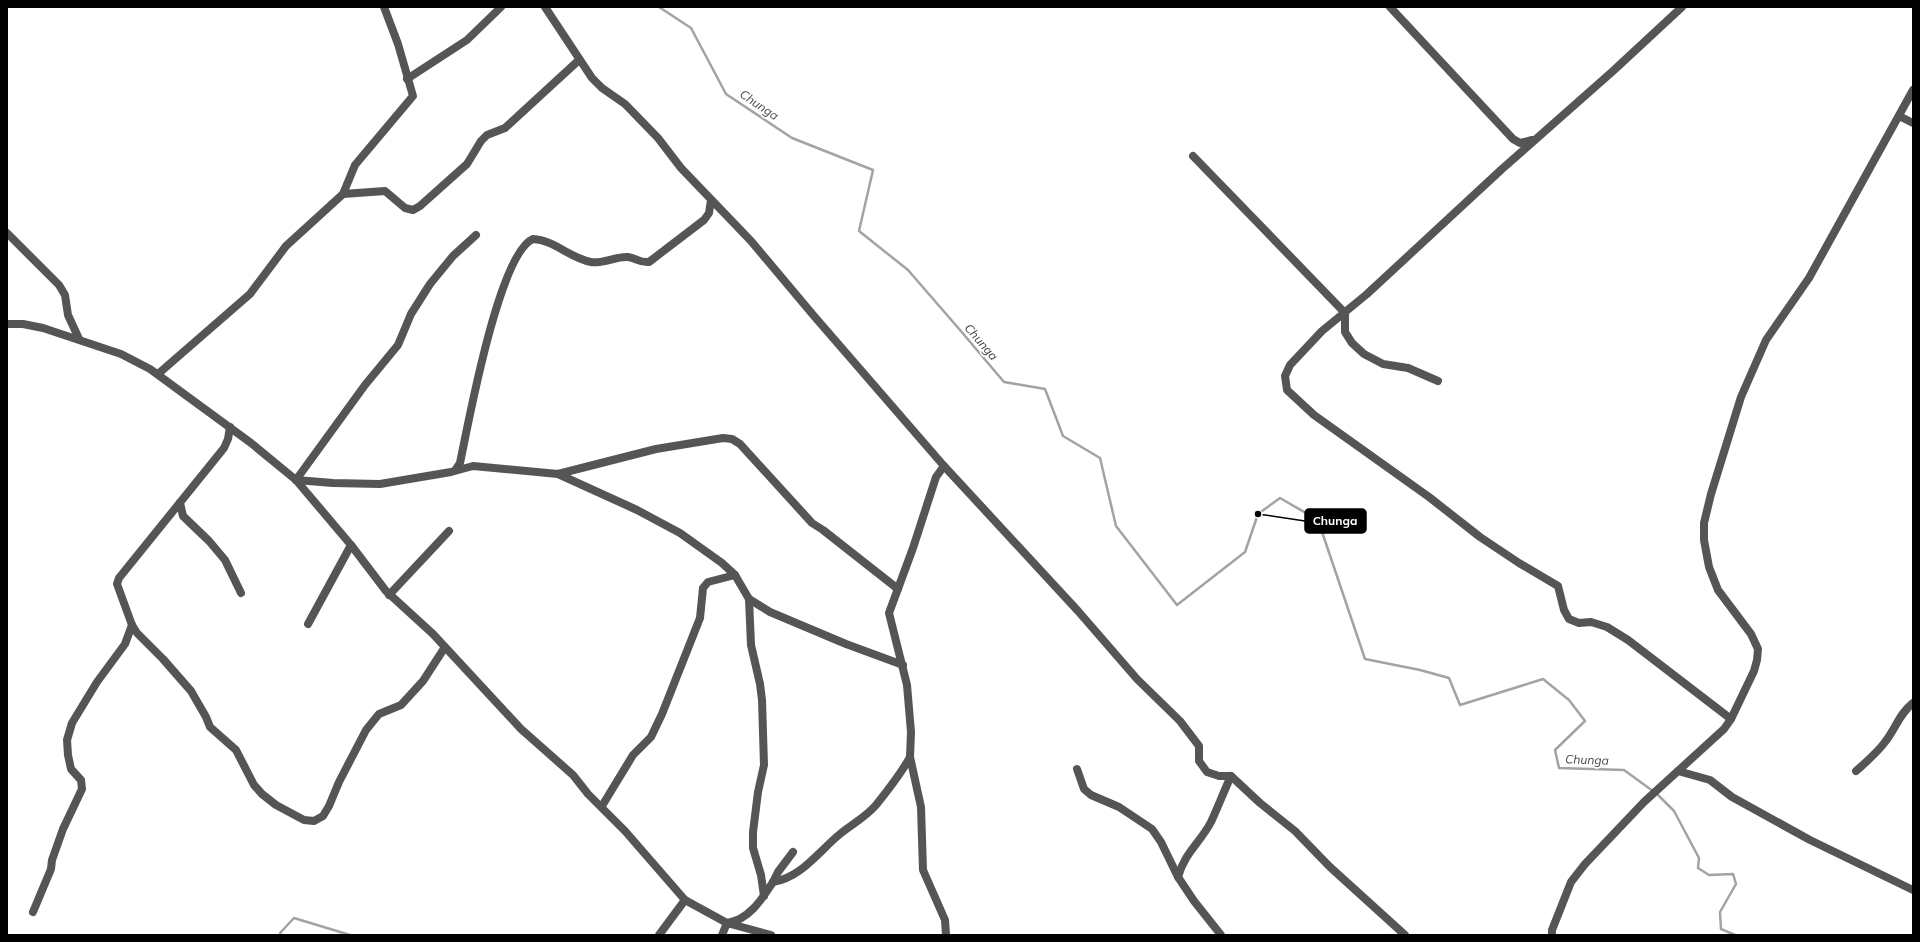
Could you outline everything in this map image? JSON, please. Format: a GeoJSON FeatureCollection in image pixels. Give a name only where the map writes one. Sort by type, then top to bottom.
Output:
{"type":"FeatureCollection","features":[{"type":"Feature","properties":{"kind":"street"},"geometry":{"type":"LineString","coordinates":[[158,374],[250,294],[286,246],[343,194],[355,165],[413,96],[398,44],[384,7]]}},
{"type":"Feature","properties":{"kind":"street"},"geometry":{"type":"LineString","coordinates":[[408,79],[467,40],[502,7]]}},
{"type":"Feature","properties":{"kind":"street"},"geometry":{"type":"LineString","coordinates":[[545,7],[592,78],[625,104],[658,138],[682,168],[751,241],[944,466],[1078,611],[1137,679],[1180,721],[1199,746],[1199,761],[1207,772],[1219,776],[1231,776],[1260,803],[1295,831],[1330,866],[1405,935]]}},
{"type":"Feature","properties":{"kind":"street"},"geometry":{"type":"LineString","coordinates":[[1390,7],[1513,139],[1524,143],[1535,139]]}},
{"type":"Feature","properties":{"kind":"street"},"geometry":{"type":"LineString","coordinates":[[1682,7],[1345,313],[1322,331],[1290,365],[1285,376],[1287,390],[1314,415],[1429,497],[1480,537],[1519,563],[1558,586],[1564,610],[1569,619],[1578,623],[1591,622],[1607,627],[1628,640],[1731,720]]}},
{"type":"Feature","properties":{"kind":"street"},"geometry":{"type":"LineString","coordinates":[[343,194],[386,192],[405,208],[413,210],[420,206],[467,164],[481,141],[487,135],[504,128],[579,60]]}},
{"type":"Feature","properties":{"kind":"street"},"geometry":{"type":"LineString","coordinates":[[1552,935],[1552,930],[1571,882],[1585,864],[1650,796],[1724,729],[1731,720],[1754,670],[1758,649],[1751,634],[1718,590],[1709,567],[1704,540],[1704,524],[1711,494],[1741,397],[1766,340],[1809,278],[1913,90]]}},
{"type":"Feature","properties":{"kind":"street"},"geometry":{"type":"LineString","coordinates":[[1899,116],[1913,123]]}},
{"type":"Feature","properties":{"kind":"street"},"geometry":{"type":"LineString","coordinates":[[1193,156],[1345,313],[1345,332],[1352,343],[1364,354],[1383,364],[1408,368],[1438,381]]}},
{"type":"Feature","properties":{"kind":"street"},"geometry":{"type":"LineString","coordinates":[[456,470],[460,463],[496,306],[523,247],[529,240],[541,239],[569,254],[591,262],[628,257],[649,262],[704,220],[709,213],[711,200]]}},
{"type":"Feature","properties":{"kind":"street"},"geometry":{"type":"LineString","coordinates":[[7,233],[59,285],[65,295],[68,315],[79,339]]}},
{"type":"Feature","properties":{"kind":"street"},"geometry":{"type":"LineString","coordinates":[[296,480],[365,385],[398,345],[411,314],[430,284],[453,256],[476,235]]}},
{"type":"Feature","properties":{"kind":"street"},"geometry":{"type":"LineString","coordinates":[[7,324],[23,324],[43,328],[121,354],[158,374],[230,427],[296,480],[351,545],[389,595],[419,621],[445,647],[521,729],[573,776],[588,794],[602,806],[685,900],[727,922],[771,935]]}},
{"type":"Feature","properties":{"kind":"street"},"geometry":{"type":"LineString","coordinates":[[230,427],[228,439],[224,448],[119,578],[117,584],[132,626],[191,691],[210,727],[236,750],[254,785],[262,794],[304,820],[314,821],[323,816],[366,730],[379,714],[401,705],[423,681],[445,647]]}},
{"type":"Feature","properties":{"kind":"street"},"geometry":{"type":"LineString","coordinates":[[558,474],[656,449],[723,438],[732,439],[740,444],[801,513],[812,523],[898,589]]}},
{"type":"Feature","properties":{"kind":"street"},"geometry":{"type":"LineString","coordinates":[[296,480],[333,483],[380,484],[413,479],[473,466],[558,474],[637,510],[680,533],[722,563],[735,575],[749,599],[770,612],[846,644],[903,664]]}},
{"type":"Feature","properties":{"kind":"street"},"geometry":{"type":"LineString","coordinates":[[944,466],[936,477],[916,542],[889,613],[903,664],[910,708],[910,757],[921,807],[923,870],[945,920],[946,935]]}},
{"type":"Feature","properties":{"kind":"street"},"geometry":{"type":"LineString","coordinates":[[180,503],[183,516],[209,541],[225,560],[241,593]]}},
{"type":"Feature","properties":{"kind":"street"},"geometry":{"type":"LineString","coordinates":[[389,595],[449,531]]}},
{"type":"Feature","properties":{"kind":"street"},"geometry":{"type":"LineString","coordinates":[[308,624],[351,545]]}},
{"type":"Feature","properties":{"kind":"street"},"geometry":{"type":"LineString","coordinates":[[602,806],[633,755],[651,737],[662,714],[700,618],[703,588],[708,582],[735,575]]}},
{"type":"Feature","properties":{"kind":"street"},"geometry":{"type":"LineString","coordinates":[[749,599],[750,645],[760,684],[762,700],[764,764],[752,832],[753,848],[761,875],[764,896]]}},
{"type":"Feature","properties":{"kind":"street"},"geometry":{"type":"LineString","coordinates":[[33,912],[51,869],[52,860],[63,829],[82,789],[81,780],[71,769],[68,755],[67,740],[72,723],[97,682],[125,644],[132,626]]}},
{"type":"Feature","properties":{"kind":"street"},"geometry":{"type":"LineString","coordinates":[[1856,771],[1886,741],[1897,720],[1913,703]]}},
{"type":"Feature","properties":{"kind":"street"},"geometry":{"type":"LineString","coordinates":[[773,882],[788,878],[798,872],[840,834],[867,814],[899,775],[910,757]]}},
{"type":"Feature","properties":{"kind":"street"},"geometry":{"type":"LineString","coordinates":[[1077,769],[1084,789],[1091,794],[1120,807],[1152,829],[1161,842],[1178,877],[1194,901],[1221,935]]}},
{"type":"Feature","properties":{"kind":"street"},"geometry":{"type":"LineString","coordinates":[[1678,771],[1710,780],[1732,797],[1810,840],[1913,890]]}},
{"type":"Feature","properties":{"kind":"street"},"geometry":{"type":"LineString","coordinates":[[1178,877],[1181,865],[1187,853],[1211,822],[1231,776]]}},
{"type":"Feature","properties":{"kind":"street"},"geometry":{"type":"LineString","coordinates":[[727,922],[738,921],[764,896],[778,872],[793,852]]}},
{"type":"Feature","properties":{"kind":"street"},"geometry":{"type":"LineString","coordinates":[[659,935],[685,900]]}},
{"type":"Feature","properties":{"kind":"street"},"geometry":{"type":"LineString","coordinates":[[722,935],[727,922]]}},
{"type":"Feature","properties":{"kind":"waterway","name":"Chunga"},"geometry":{"type":"LineString","coordinates":[[659,7],[691,28],[726,94],[792,138],[873,170],[859,231],[908,270],[1004,382],[1045,389],[1063,436],[1100,458],[1116,526],[1177,605],[1245,552],[1258,514],[1280,498],[1318,520],[1365,659],[1420,670],[1449,678],[1460,705],[1543,679],[1569,700],[1585,721],[1555,750],[1559,768],[1624,770],[1657,794],[1674,811],[1699,858],[1698,868],[1709,875],[1733,874],[1736,884],[1720,912],[1721,929],[1735,935]]}},
{"type":"Feature","properties":{"kind":"waterway"},"geometry":{"type":"LineString","coordinates":[[281,935],[280,933],[294,918],[350,935]]}},
{"type":"Feature","properties":{"kind":"place","name":"Chunga"},"geometry":{"type":"Point","coordinates":[1258,514]}}]}
